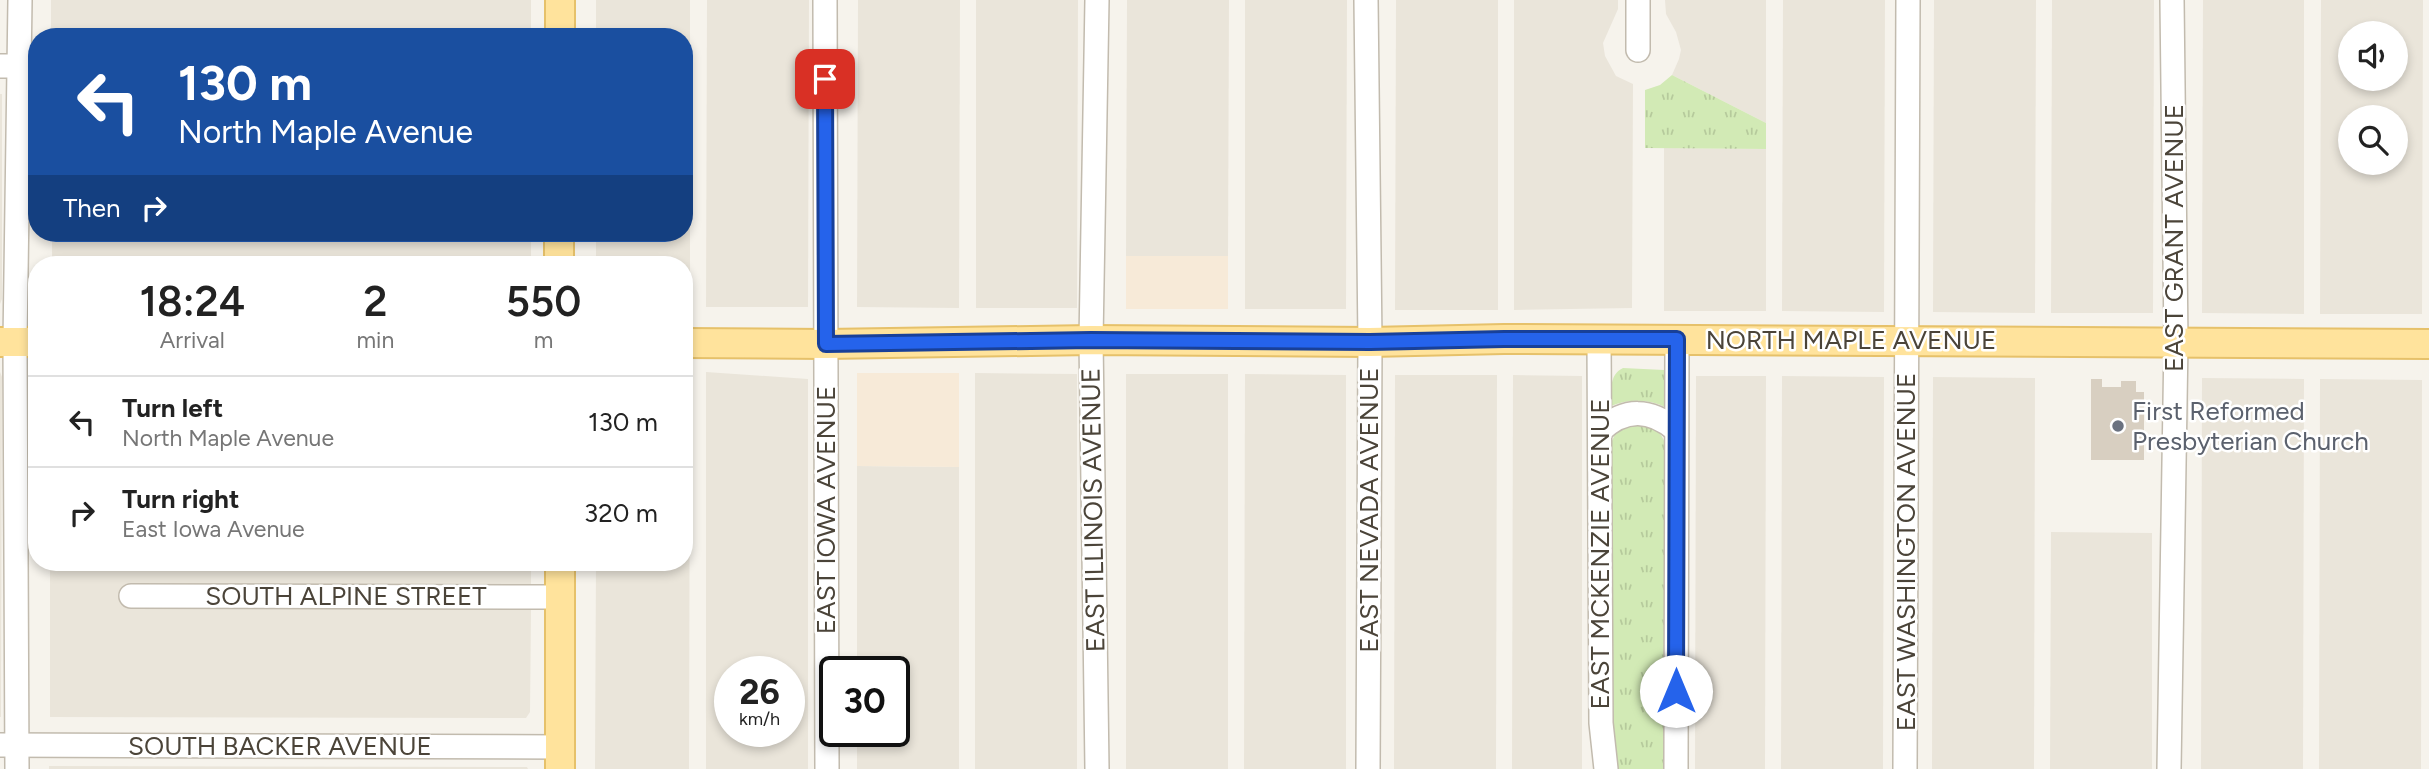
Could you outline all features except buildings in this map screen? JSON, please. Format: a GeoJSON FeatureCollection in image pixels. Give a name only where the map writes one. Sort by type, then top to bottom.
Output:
{"type":"FeatureCollection","features":[{"type":"Feature","properties":{"kind":"main road"},"geometry":{"type":"LineString","coordinates":[[560,0],[560,28]]}},
{"type":"Feature","properties":{"kind":"main road","name":"NORTH MAPLE AVENUE"},"geometry":{"type":"LineString","coordinates":[[693,343],[1677,339],[2429,344]]}},
{"type":"Feature","properties":{"kind":"main road"},"geometry":{"type":"LineString","coordinates":[[560,571],[560,758]]}},
{"type":"Feature","properties":{"kind":"street"},"geometry":{"type":"LineString","coordinates":[[18,769],[9,745],[20,0]]}},
{"type":"Feature","properties":{"kind":"street","name":"EAST IOWA AVENUE"},"geometry":{"type":"LineString","coordinates":[[825,0],[827,769]]}},
{"type":"Feature","properties":{"kind":"street","name":"EAST ILLINOIS AVENUE"},"geometry":{"type":"LineString","coordinates":[[1097,0],[1091,340],[1097,769]]}},
{"type":"Feature","properties":{"kind":"street","name":"EAST NEVADA AVENUE"},"geometry":{"type":"LineString","coordinates":[[1366,0],[1370,342],[1368,769]]}},
{"type":"Feature","properties":{"kind":"street"},"geometry":{"type":"LineString","coordinates":[[1638,0],[1638,50]]}},
{"type":"Feature","properties":{"kind":"street","name":"EAST WASHINGTON AVENUE"},"geometry":{"type":"LineString","coordinates":[[1905,769],[1908,0]]}},
{"type":"Feature","properties":{"kind":"street","name":"EAST GRANT AVENUE"},"geometry":{"type":"LineString","coordinates":[[2169,769],[2176,342],[2172,0]]}},
{"type":"Feature","properties":{"kind":"street","name":"EAST MCKENZIE AVENUE"},"geometry":{"type":"LineString","coordinates":[[1599,339],[1601,723],[1606,769]]}},
{"type":"Feature","properties":{"kind":"street"},"geometry":{"type":"LineString","coordinates":[[1676,769],[1677,339]]}},
{"type":"Feature","properties":{"kind":"street"},"geometry":{"type":"LineString","coordinates":[[1600,431],[1611,421],[1626,415],[1649,414],[1663,419],[1676,430]]}},
{"type":"Feature","properties":{"kind":"street","name":"SOUTH ALPINE STREET"},"geometry":{"type":"LineString","coordinates":[[131,596],[561,597]]}},
{"type":"Feature","properties":{"kind":"street","name":"SOUTH BACKER AVENUE"},"geometry":{"type":"LineString","coordinates":[[9,745],[560,758]]}},
{"type":"Feature","properties":{"kind":"shaded area"},"geometry":{"type":"Polygon","coordinates":[[[51,0],[531,0],[531,28],[51,28],[51,0]]]}},
{"type":"Feature","properties":{"kind":"shaded area"},"geometry":{"type":"Polygon","coordinates":[[[596,0],[690,0],[690,28],[596,28],[596,0]]]}},
{"type":"Feature","properties":{"kind":"shaded area"},"geometry":{"type":"Polygon","coordinates":[[[707,0],[809,0],[808,307],[706,307],[707,0]]]}},
{"type":"Feature","properties":{"kind":"shaded area"},"geometry":{"type":"Polygon","coordinates":[[[858,0],[960,0],[959,308],[857,307],[858,0]]]}},
{"type":"Feature","properties":{"kind":"shaded area"},"geometry":{"type":"Polygon","coordinates":[[[976,0],[1078,0],[1077,308],[976,308],[976,0]]]}},
{"type":"Feature","properties":{"kind":"shaded area"},"geometry":{"type":"Polygon","coordinates":[[[1127,0],[1229,0],[1228,256],[1126,256],[1127,0]]]}},
{"type":"Feature","properties":{"kind":"shaded area"},"geometry":{"type":"Polygon","coordinates":[[[1245,0],[1347,0],[1346,309],[1245,309],[1245,0]]]}},
{"type":"Feature","properties":{"kind":"shaded area"},"geometry":{"type":"Polygon","coordinates":[[[1396,0],[1498,0],[1498,310],[1395,310],[1396,0]]]}},
{"type":"Feature","properties":{"kind":"shaded area"},"geometry":{"type":"Polygon","coordinates":[[[1514,0],[1618,0],[1618,9],[1603,43],[1605,56],[1616,76],[1633,84],[1632,308],[1514,310],[1514,0]]]}},
{"type":"Feature","properties":{"kind":"shaded area"},"geometry":{"type":"Polygon","coordinates":[[[1665,0],[1766,0],[1766,123],[1672,75],[1681,50],[1676,32],[1666,14],[1665,0]]]}},
{"type":"Feature","properties":{"kind":"shaded area"},"geometry":{"type":"Polygon","coordinates":[[[1783,0],[1885,0],[1884,312],[1782,311],[1783,0]]]}},
{"type":"Feature","properties":{"kind":"shaded area"},"geometry":{"type":"Polygon","coordinates":[[[1934,0],[2036,0],[2035,313],[1933,312],[1934,0]]]}},
{"type":"Feature","properties":{"kind":"shaded area"},"geometry":{"type":"Polygon","coordinates":[[[2052,0],[2154,0],[2153,313],[2051,313],[2052,0]]]}},
{"type":"Feature","properties":{"kind":"shaded area"},"geometry":{"type":"Polygon","coordinates":[[[2203,0],[2304,0],[2304,314],[2202,313],[2203,0]]]}},
{"type":"Feature","properties":{"kind":"shaded area"},"geometry":{"type":"Polygon","coordinates":[[[2321,0],[2423,0],[2422,314],[2320,314],[2321,0]]]}},
{"type":"Feature","properties":{"kind":"shaded area"},"geometry":{"type":"Polygon","coordinates":[[[0,94],[2,299],[0,304],[0,94]]]}},
{"type":"Feature","properties":{"kind":"shaded area"},"geometry":{"type":"Polygon","coordinates":[[[1664,148],[1766,149],[1766,311],[1664,311],[1664,148]]]}},
{"type":"Feature","properties":{"kind":"shaded area"},"geometry":{"type":"Polygon","coordinates":[[[52,242],[531,242],[531,256],[52,256],[52,242]]]}},
{"type":"Feature","properties":{"kind":"shaded area"},"geometry":{"type":"Polygon","coordinates":[[[596,242],[690,242],[690,256],[596,256],[596,242]]]}},
{"type":"Feature","properties":{"kind":"shaded area"},"geometry":{"type":"Polygon","coordinates":[[[1126,256],[1228,256],[1228,309],[1126,309],[1126,256]]]}},
{"type":"Feature","properties":{"kind":"shaded area"},"geometry":{"type":"Polygon","coordinates":[[[0,372],[2,377],[1,717],[0,717],[0,372]]]}},
{"type":"Feature","properties":{"kind":"shaded area"},"geometry":{"type":"Polygon","coordinates":[[[706,372],[808,379],[808,769],[706,769],[706,372]]]}},
{"type":"Feature","properties":{"kind":"shaded area"},"geometry":{"type":"Polygon","coordinates":[[[857,373],[959,373],[959,467],[857,466],[857,373]]]}},
{"type":"Feature","properties":{"kind":"shaded area"},"geometry":{"type":"Polygon","coordinates":[[[975,373],[1077,374],[1077,769],[975,769],[975,373]]]}},
{"type":"Feature","properties":{"kind":"shaded area"},"geometry":{"type":"Polygon","coordinates":[[[1126,374],[1228,374],[1228,769],[1126,769],[1126,374]]]}},
{"type":"Feature","properties":{"kind":"shaded area"},"geometry":{"type":"Polygon","coordinates":[[[1245,374],[1346,375],[1346,769],[1244,769],[1245,374]]]}},
{"type":"Feature","properties":{"kind":"shaded area"},"geometry":{"type":"Polygon","coordinates":[[[1395,375],[1497,375],[1496,769],[1394,769],[1395,375]]]}},
{"type":"Feature","properties":{"kind":"shaded area"},"geometry":{"type":"Polygon","coordinates":[[[1513,375],[1582,376],[1582,769],[1512,769],[1513,375]]]}},
{"type":"Feature","properties":{"kind":"shaded area"},"geometry":{"type":"Polygon","coordinates":[[[1696,376],[1766,376],[1765,769],[1695,769],[1696,376]]]}},
{"type":"Feature","properties":{"kind":"shaded area"},"geometry":{"type":"Polygon","coordinates":[[[1782,376],[1884,377],[1883,769],[1781,769],[1782,376]]]}},
{"type":"Feature","properties":{"kind":"shaded area"},"geometry":{"type":"Polygon","coordinates":[[[1933,377],[2035,378],[2034,769],[1932,769],[1933,377]]]}},
{"type":"Feature","properties":{"kind":"shaded area"},"geometry":{"type":"Polygon","coordinates":[[[2202,378],[2304,379],[2303,769],[2201,769],[2202,378]]]}},
{"type":"Feature","properties":{"kind":"shaded area"},"geometry":{"type":"Polygon","coordinates":[[[2320,379],[2422,380],[2421,769],[2319,769],[2320,379]]]}},
{"type":"Feature","properties":{"kind":"shaded area"},"geometry":{"type":"Polygon","coordinates":[[[857,466],[959,467],[959,769],[857,769],[857,747],[910,747],[910,656],[857,656],[857,466]]]}},
{"type":"Feature","properties":{"kind":"shaded area"},"geometry":{"type":"Polygon","coordinates":[[[2051,532],[2152,533],[2152,769],[2050,769],[2051,532]]]}},
{"type":"Feature","properties":{"kind":"shaded area"},"geometry":{"type":"Polygon","coordinates":[[[50,571],[531,571],[531,584],[126,584],[126,608],[531,608],[530,712],[526,718],[50,717],[50,571]]]}},
{"type":"Feature","properties":{"kind":"shaded area"},"geometry":{"type":"Polygon","coordinates":[[[596,571],[689,571],[689,769],[595,769],[596,571]]]}},
{"type":"Feature","properties":{"kind":"shaded area"},"geometry":{"type":"Polygon","coordinates":[[[49,766],[527,767],[528,769],[49,769],[49,766]]]}},
{"type":"Feature","properties":{"kind":"green space"},"geometry":{"type":"Polygon","coordinates":[[[1672,75],[1766,123],[1766,149],[1645,148],[1645,90],[1660,85],[1672,75]]]}},
{"type":"Feature","properties":{"kind":"green space"},"geometry":{"type":"Polygon","coordinates":[[[1623,368],[1664,370],[1665,407],[1638,401],[1611,406],[1613,379],[1623,368]]]}},
{"type":"Feature","properties":{"kind":"green space"},"geometry":{"type":"Polygon","coordinates":[[[1628,425],[1655,429],[1665,443],[1665,769],[1618,769],[1612,726],[1612,441],[1616,432],[1628,425]]]}},
{"type":"Feature","properties":{"kind":"place","name":"First Reformed Presbyterian Church"},"geometry":{"type":"Point","coordinates":[2118,426]}},
{"type":"Feature","properties":{"kind":"route"},"geometry":{"type":"LineString","coordinates":[[825,79],[826,344],[1091,340],[1370,342],[1677,339],[1676,691]]}}]}
